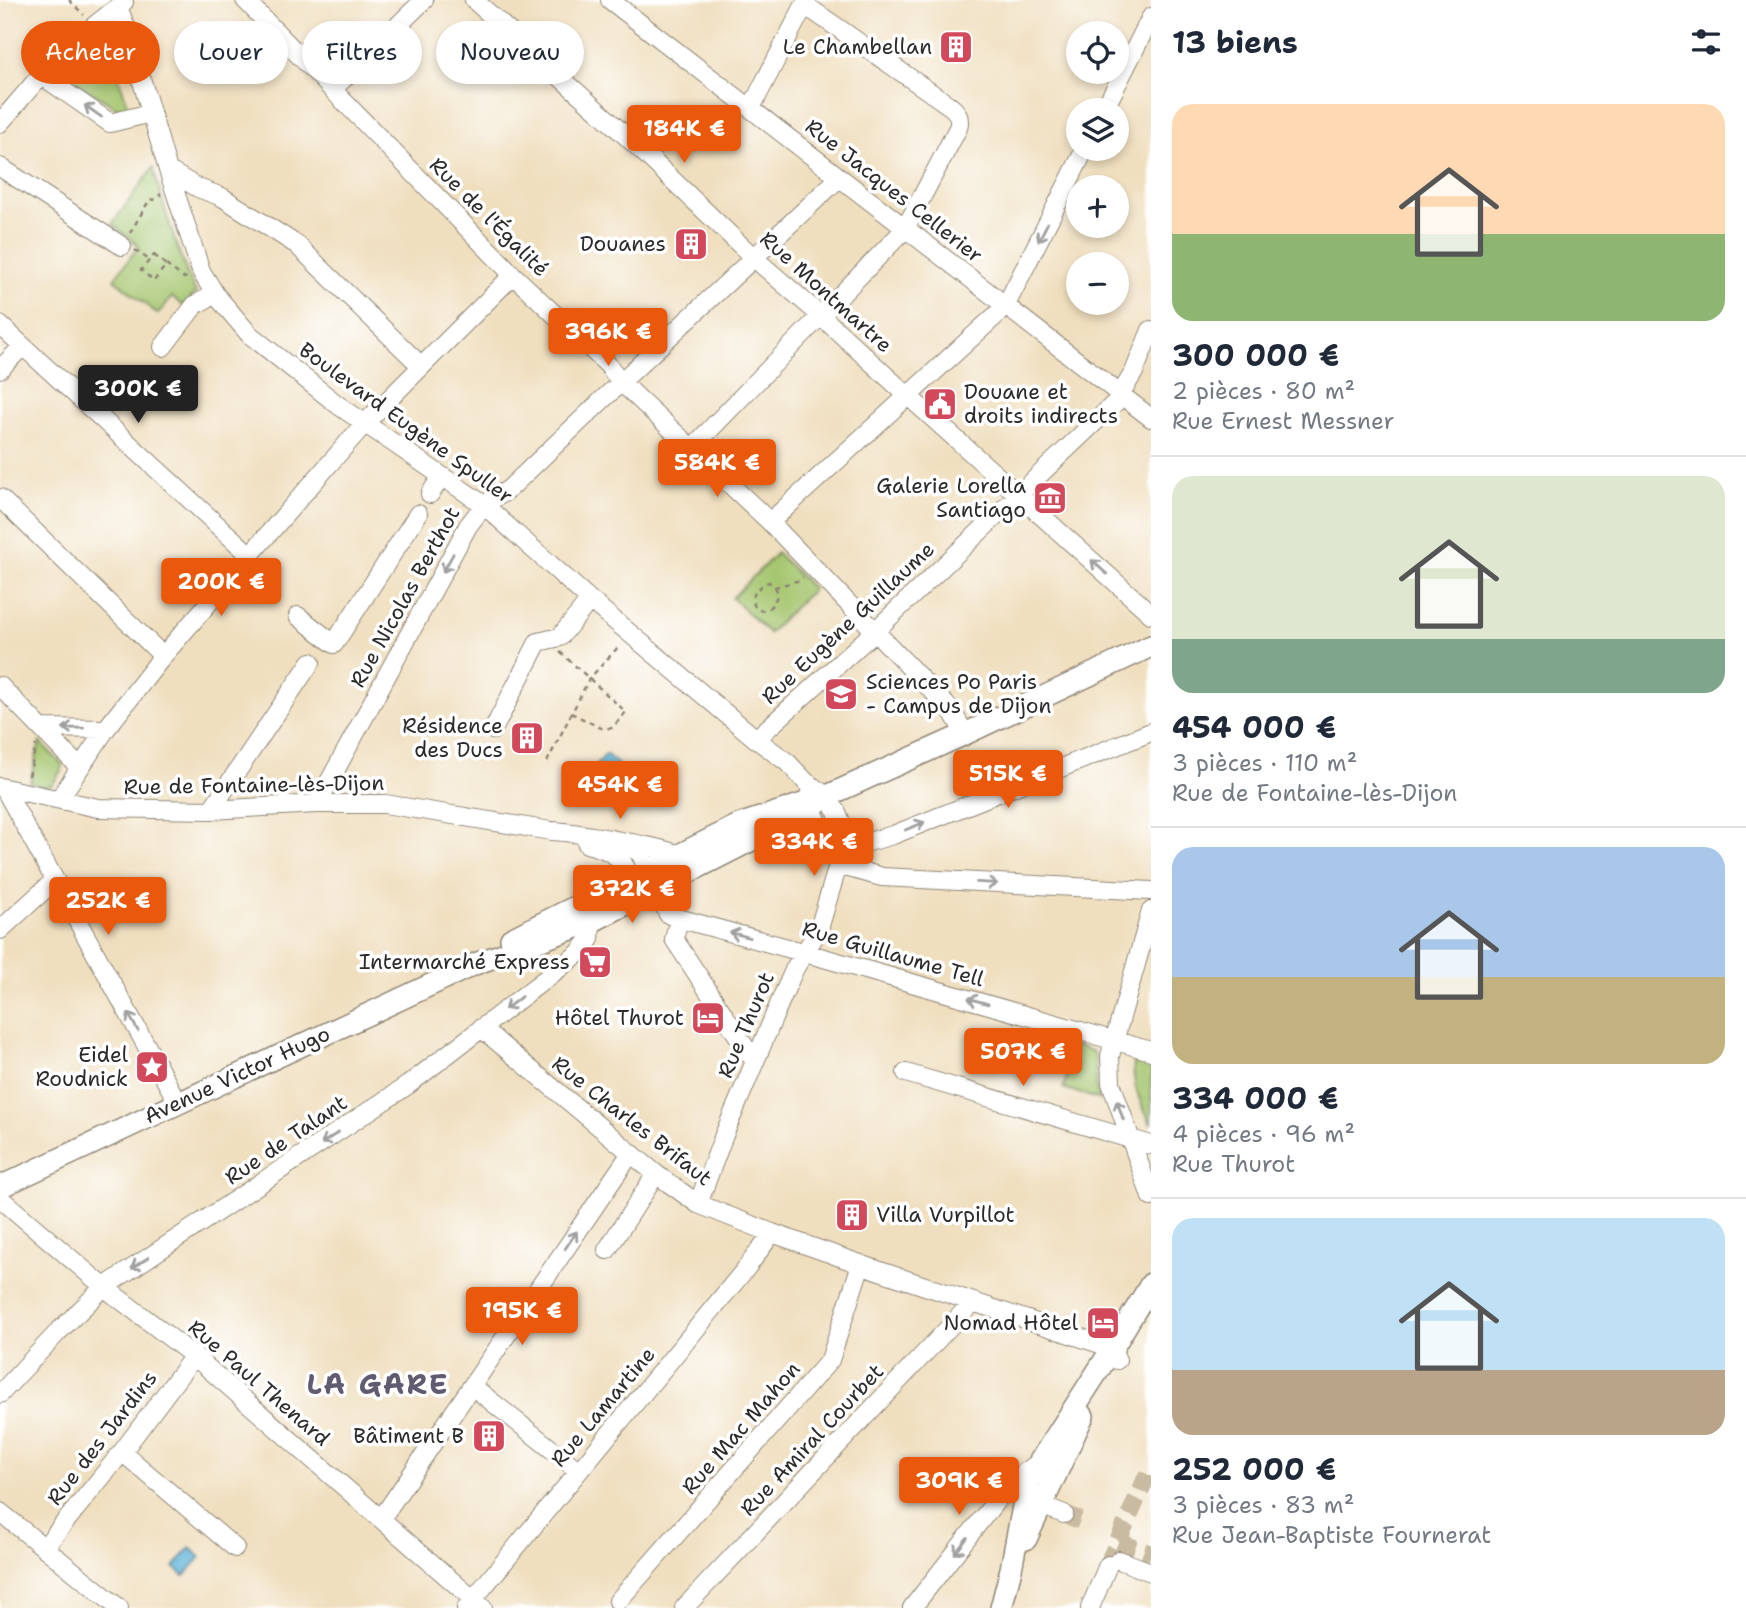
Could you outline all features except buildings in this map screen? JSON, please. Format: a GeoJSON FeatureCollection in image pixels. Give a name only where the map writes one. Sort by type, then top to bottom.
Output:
{"type":"FeatureCollection","features":[{"type":"Feature","properties":{"kind":"main road","name":"Avenue Victor Hugo"},"geometry":{"type":"LineString","coordinates":[[0,1186],[475,964],[597,914],[680,855],[739,825],[772,815],[965,734],[1151,646]]}},
{"type":"Feature","properties":{"kind":"main road","name":"Avenue Victor Hugo"},"geometry":{"type":"LineString","coordinates":[[475,964],[496,947],[793,820],[813,796]]}},
{"type":"Feature","properties":{"kind":"main road"},"geometry":{"type":"LineString","coordinates":[[646,881],[772,815]]}},
{"type":"Feature","properties":{"kind":"main road"},"geometry":{"type":"LineString","coordinates":[[1001,1608],[1033,1501],[1073,1447],[1080,1421],[1151,1284]]}},
{"type":"Feature","properties":{"kind":"main road"},"geometry":{"type":"LineString","coordinates":[[1033,1501],[1029,1482],[1040,1461],[1114,1355],[1129,1344],[1151,1306]]}},
{"type":"Feature","properties":{"kind":"street","name":"Rue de l'Égalité"},"geometry":{"type":"LineString","coordinates":[[245,0],[513,275],[608,365],[621,382],[770,522],[953,713],[965,734]]}},
{"type":"Feature","properties":{"kind":"street"},"geometry":{"type":"LineString","coordinates":[[333,89],[424,0]]}},
{"type":"Feature","properties":{"kind":"street","name":"Rue Montmartre"},"geometry":{"type":"LineString","coordinates":[[474,0],[636,145],[754,258],[1151,614]]}},
{"type":"Feature","properties":{"kind":"street","name":"Rue Jacques Cellerier"},"geometry":{"type":"LineString","coordinates":[[610,0],[1151,418]]}},
{"type":"Feature","properties":{"kind":"street"},"geometry":{"type":"LineString","coordinates":[[692,448],[905,229],[960,121],[959,115],[950,106],[806,2],[751,108]]}},
{"type":"Feature","properties":{"kind":"street"},"geometry":{"type":"LineString","coordinates":[[100,21],[123,4]]}},
{"type":"Feature","properties":{"kind":"street","name":"Boulevard Eugène Spuller"},"geometry":{"type":"LineString","coordinates":[[123,4],[126,27],[151,113],[201,271],[215,294],[249,334],[338,405],[484,505],[590,600],[788,762],[813,796]]}},
{"type":"Feature","properties":{"kind":"street"},"geometry":{"type":"LineString","coordinates":[[1110,98],[1151,17]]}},
{"type":"Feature","properties":{"kind":"street"},"geometry":{"type":"LineString","coordinates":[[0,123],[33,84]]}},
{"type":"Feature","properties":{"kind":"street"},"geometry":{"type":"LineString","coordinates":[[54,84],[110,123],[151,113]]}},
{"type":"Feature","properties":{"kind":"street"},"geometry":{"type":"LineString","coordinates":[[770,522],[1005,307],[1079,161]]}},
{"type":"Feature","properties":{"kind":"street"},"geometry":{"type":"LineString","coordinates":[[0,167],[122,246]]}},
{"type":"Feature","properties":{"kind":"street"},"geometry":{"type":"LineString","coordinates":[[171,177],[222,197],[297,245],[421,366]]}},
{"type":"Feature","properties":{"kind":"street","name":"Rue Nicolas Berthot"},"geometry":{"type":"LineString","coordinates":[[317,804],[468,526],[484,505],[509,489],[839,178]]}},
{"type":"Feature","properties":{"kind":"street"},"geometry":{"type":"LineString","coordinates":[[59,799],[106,729],[163,656],[250,555],[365,423],[513,275]]}},
{"type":"Feature","properties":{"kind":"street"},"geometry":{"type":"LineString","coordinates":[[163,347],[195,305],[215,294]]}},
{"type":"Feature","properties":{"kind":"street"},"geometry":{"type":"LineString","coordinates":[[0,325],[250,555]]}},
{"type":"Feature","properties":{"kind":"street","name":"Rue Eugène Guillaume"},"geometry":{"type":"LineString","coordinates":[[757,739],[1115,403],[1134,372],[1151,330]]}},
{"type":"Feature","properties":{"kind":"street"},"geometry":{"type":"LineString","coordinates":[[0,369],[23,345]]}},
{"type":"Feature","properties":{"kind":"street"},"geometry":{"type":"LineString","coordinates":[[430,494],[442,476]]}},
{"type":"Feature","properties":{"kind":"street"},"geometry":{"type":"LineString","coordinates":[[0,498],[163,656]]}},
{"type":"Feature","properties":{"kind":"street"},"geometry":{"type":"LineString","coordinates":[[298,617],[334,644],[418,514]]}},
{"type":"Feature","properties":{"kind":"street"},"geometry":{"type":"LineString","coordinates":[[494,730],[538,642],[560,637],[590,600]]}},
{"type":"Feature","properties":{"kind":"street"},"geometry":{"type":"LineString","coordinates":[[211,810],[311,662]]}},
{"type":"Feature","properties":{"kind":"street"},"geometry":{"type":"LineString","coordinates":[[0,686],[79,767]]}},
{"type":"Feature","properties":{"kind":"street"},"geometry":{"type":"LineString","coordinates":[[41,728],[106,729]]}},
{"type":"Feature","properties":{"kind":"street"},"geometry":{"type":"LineString","coordinates":[[813,796],[837,812],[851,848],[893,835],[1151,732]]}},
{"type":"Feature","properties":{"kind":"street"},"geometry":{"type":"LineString","coordinates":[[2,788],[178,1103]]}},
{"type":"Feature","properties":{"kind":"street","name":"Rue de Fontaine-lès-Dijon"},"geometry":{"type":"LineString","coordinates":[[2,788],[98,808],[211,810],[317,804],[385,804],[551,831],[573,832],[660,848],[680,855]]}},
{"type":"Feature","properties":{"kind":"street"},"geometry":{"type":"LineString","coordinates":[[813,796],[842,867],[882,877],[1151,891]]}},
{"type":"Feature","properties":{"kind":"street","name":"Rue de Fontaine-lès-Dijon"},"geometry":{"type":"LineString","coordinates":[[551,831],[606,850],[646,881]]}},
{"type":"Feature","properties":{"kind":"street","name":"Rue de Fontaine-lès-Dijon"},"geometry":{"type":"LineString","coordinates":[[619,841],[640,853],[646,881]]}},
{"type":"Feature","properties":{"kind":"street","name":"Rue Thurot"},"geometry":{"type":"LineString","coordinates":[[698,1204],[724,1135],[795,968],[819,929],[842,867],[850,857],[851,848]]}},
{"type":"Feature","properties":{"kind":"street"},"geometry":{"type":"LineString","coordinates":[[0,930],[54,881]]}},
{"type":"Feature","properties":{"kind":"street"},"geometry":{"type":"LineString","coordinates":[[646,881],[668,914],[679,919],[674,939],[755,1062]]}},
{"type":"Feature","properties":{"kind":"street"},"geometry":{"type":"LineString","coordinates":[[1151,911],[1110,1056],[1111,1083],[1151,1197]]}},
{"type":"Feature","properties":{"kind":"street","name":"Rue de Talant"},"geometry":{"type":"LineString","coordinates":[[0,1394],[104,1287],[408,1086],[579,953],[590,939],[597,914]]}},
{"type":"Feature","properties":{"kind":"street","name":"Rue Guillaume Tell"},"geometry":{"type":"LineString","coordinates":[[679,919],[1151,1051]]}},
{"type":"Feature","properties":{"kind":"street","name":"Rue Charles Brifaut"},"geometry":{"type":"LineString","coordinates":[[481,1028],[656,1174],[698,1204],[861,1264],[1100,1344],[1114,1355]]}},
{"type":"Feature","properties":{"kind":"street"},"geometry":{"type":"LineString","coordinates":[[906,1073],[1151,1145]]}},
{"type":"Feature","properties":{"kind":"street"},"geometry":{"type":"LineString","coordinates":[[381,1519],[631,1153]]}},
{"type":"Feature","properties":{"kind":"street"},"geometry":{"type":"LineString","coordinates":[[607,1250],[656,1174]]}},
{"type":"Feature","properties":{"kind":"street","name":"Rue Paul Thenard"},"geometry":{"type":"LineString","coordinates":[[0,1198],[104,1287],[194,1356],[381,1519],[474,1605]]}},
{"type":"Feature","properties":{"kind":"street","name":"Rue Lamartine"},"geometry":{"type":"LineString","coordinates":[[474,1605],[772,1233]]}},
{"type":"Feature","properties":{"kind":"street","name":"Rue Mac Mahon"},"geometry":{"type":"LineString","coordinates":[[618,1601],[830,1360],[861,1264]]}},
{"type":"Feature","properties":{"kind":"street","name":"Rue Amiral Courbet"},"geometry":{"type":"LineString","coordinates":[[684,1608],[973,1302]]}},
{"type":"Feature","properties":{"kind":"street","name":"Rue des Jardins"},"geometry":{"type":"LineString","coordinates":[[44,1548],[122,1452],[194,1356]]}},
{"type":"Feature","properties":{"kind":"street"},"geometry":{"type":"LineString","coordinates":[[472,1386],[579,1471]]}},
{"type":"Feature","properties":{"kind":"street"},"geometry":{"type":"LineString","coordinates":[[1033,1501],[1064,1423]]}},
{"type":"Feature","properties":{"kind":"street"},"geometry":{"type":"LineString","coordinates":[[122,1452],[234,1548]]}},
{"type":"Feature","properties":{"kind":"street"},"geometry":{"type":"LineString","coordinates":[[912,1608],[1003,1492],[1040,1461]]}},
{"type":"Feature","properties":{"kind":"street"},"geometry":{"type":"LineString","coordinates":[[1003,1492],[1064,1514]]}},
{"type":"Feature","properties":{"kind":"street"},"geometry":{"type":"LineString","coordinates":[[0,1512],[119,1608]]}},
{"type":"Feature","properties":{"kind":"street"},"geometry":{"type":"LineString","coordinates":[[1090,1608],[1114,1563],[1151,1572]]}},
{"type":"Feature","properties":{"kind":"path"},"geometry":{"type":"LineString","coordinates":[[69,0],[91,21]]}},
{"type":"Feature","properties":{"kind":"path"},"geometry":{"type":"LineString","coordinates":[[122,246],[150,199],[154,200],[171,177]]}},
{"type":"Feature","properties":{"kind":"path"},"geometry":{"type":"LineString","coordinates":[[166,265],[154,281],[141,270],[154,255],[184,278],[201,271]]}},
{"type":"Feature","properties":{"kind":"path"},"geometry":{"type":"LineString","coordinates":[[775,587],[800,580],[814,568]]}},
{"type":"Feature","properties":{"kind":"path"},"geometry":{"type":"LineString","coordinates":[[769,582],[775,587],[778,593],[772,606],[766,611],[754,607],[751,600],[761,585],[769,582]]}},
{"type":"Feature","properties":{"kind":"path"},"geometry":{"type":"LineString","coordinates":[[547,762],[589,678],[631,634]]}},
{"type":"Feature","properties":{"kind":"path"},"geometry":{"type":"LineString","coordinates":[[547,640],[625,712],[612,728],[601,728],[571,713]]}},
{"type":"Feature","properties":{"kind":"path"},"geometry":{"type":"LineString","coordinates":[[25,793],[41,728]]}},
{"type":"Feature","properties":{"kind":"green space"},"geometry":{"type":"Polygon","coordinates":[[[79,84],[121,84],[127,103],[120,110],[79,84]]]}},
{"type":"Feature","properties":{"kind":"green space"},"geometry":{"type":"Polygon","coordinates":[[[153,168],[177,247],[196,293],[183,306],[172,297],[158,314],[114,279],[139,246],[112,224],[153,168]]]}},
{"type":"Feature","properties":{"kind":"green space"},"geometry":{"type":"Polygon","coordinates":[[[777,553],[813,589],[769,633],[732,598],[777,553]]]}},
{"type":"Feature","properties":{"kind":"green space"},"geometry":{"type":"Polygon","coordinates":[[[40,742],[62,764],[62,769],[52,785],[41,786],[30,782],[40,742]]]}},
{"type":"Feature","properties":{"kind":"green space"},"geometry":{"type":"Polygon","coordinates":[[[1076,1045],[1092,1051],[1095,1055],[1097,1092],[1101,1100],[1063,1088],[1076,1045]]]}},
{"type":"Feature","properties":{"kind":"green space"},"geometry":{"type":"Polygon","coordinates":[[[1136,1062],[1151,1066],[1151,1124],[1136,1087],[1136,1062]]]}},
{"type":"Feature","properties":{"kind":"water"},"geometry":{"type":"Polygon","coordinates":[[[606,754],[638,782],[624,798],[592,770],[606,754]]]}},
{"type":"Feature","properties":{"kind":"water"},"geometry":{"type":"Polygon","coordinates":[[[190,1548],[201,1557],[184,1576],[174,1567],[190,1548]]]}},
{"type":"Feature","properties":{"kind":"tunnel"},"geometry":{"type":"LineString","coordinates":[[1119,1560],[1111,1557],[1151,1467]]}},
{"type":"Feature","properties":{"kind":"tunnel"},"geometry":{"type":"LineString","coordinates":[[1064,1514],[1080,1520]]}},
{"type":"Feature","properties":{"kind":"tunnel"},"geometry":{"type":"LineString","coordinates":[[1118,1542],[1151,1554]]}},
{"type":"Feature","properties":{"kind":"place","name":"Le Chambellan"},"geometry":{"type":"Point","coordinates":[956,47]}},
{"type":"Feature","properties":{"kind":"place","name":"Douanes"},"geometry":{"type":"Point","coordinates":[691,244]}},
{"type":"Feature","properties":{"kind":"place","name":"Douane et droits indirects"},"geometry":{"type":"Point","coordinates":[940,404]}},
{"type":"Feature","properties":{"kind":"place","name":"Galerie Lorella Santiago"},"geometry":{"type":"Point","coordinates":[1050,498]}},
{"type":"Feature","properties":{"kind":"place","name":"Sciences Po Paris - Campus de Dijon"},"geometry":{"type":"Point","coordinates":[841,694]}},
{"type":"Feature","properties":{"kind":"place","name":"Résidence des Ducs"},"geometry":{"type":"Point","coordinates":[527,738]}},
{"type":"Feature","properties":{"kind":"place","name":"Intermarché Express"},"geometry":{"type":"Point","coordinates":[595,962]}},
{"type":"Feature","properties":{"kind":"place","name":"Hôtel Thurot"},"geometry":{"type":"Point","coordinates":[708,1018]}},
{"type":"Feature","properties":{"kind":"place","name":"Eidel Roudnick"},"geometry":{"type":"Point","coordinates":[152,1067]}},
{"type":"Feature","properties":{"kind":"place","name":"Villa Vurpillot"},"geometry":{"type":"Point","coordinates":[852,1215]}},
{"type":"Feature","properties":{"kind":"place","name":"Nomad Hôtel"},"geometry":{"type":"Point","coordinates":[1103,1323]}},
{"type":"Feature","properties":{"kind":"place","name":"Bâtiment B"},"geometry":{"type":"Point","coordinates":[489,1436]}},
{"type":"Feature","properties":{"kind":"district","name":"LA GARE"},"geometry":{"type":"Point","coordinates":[378,1384]}}]}
